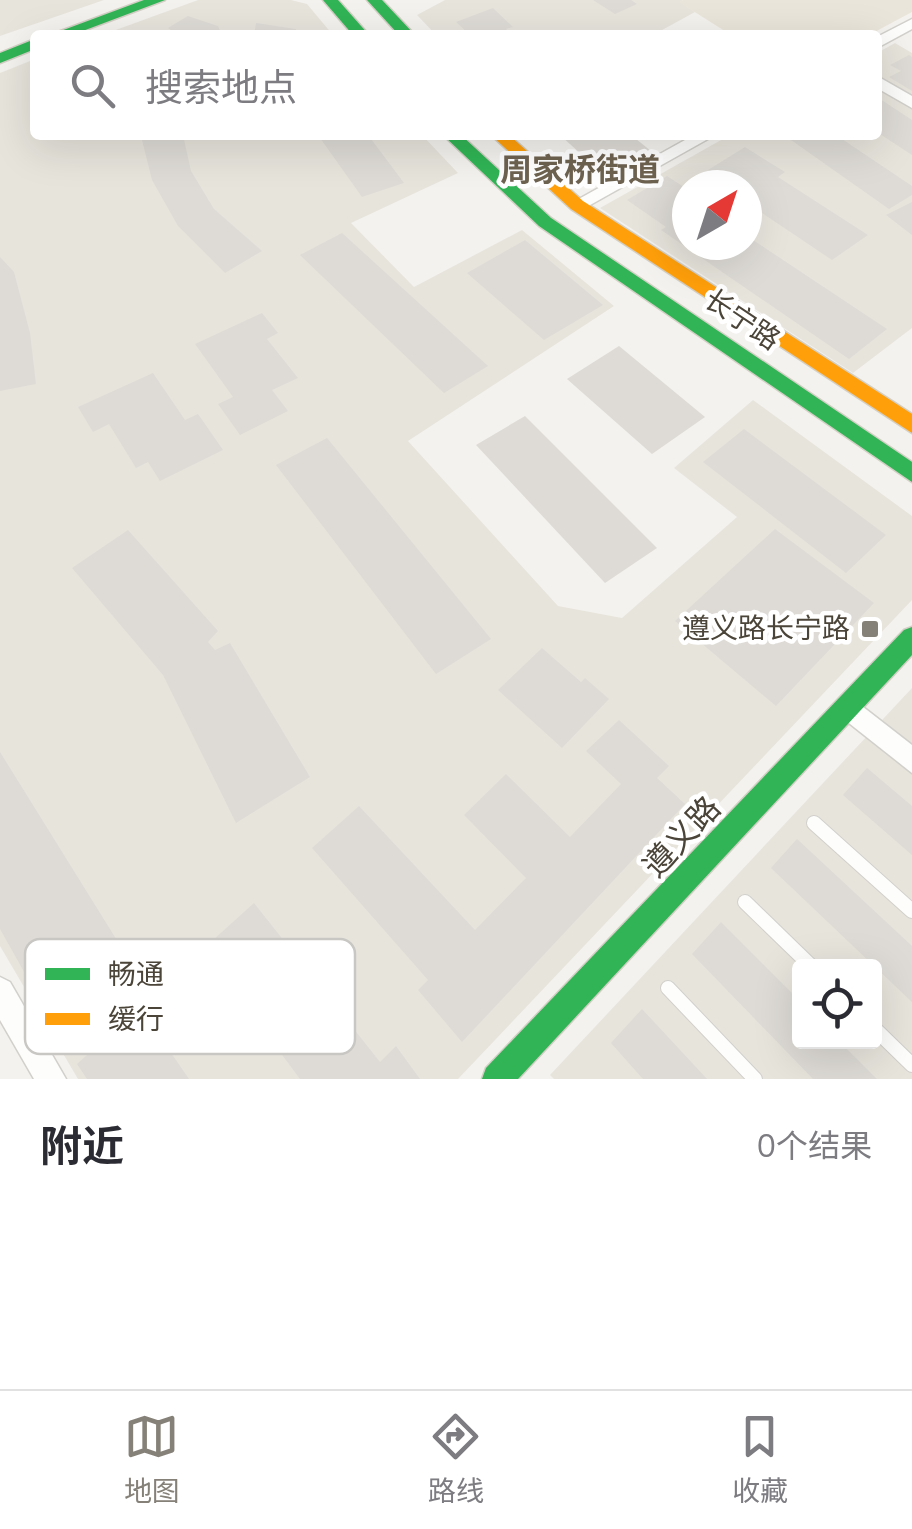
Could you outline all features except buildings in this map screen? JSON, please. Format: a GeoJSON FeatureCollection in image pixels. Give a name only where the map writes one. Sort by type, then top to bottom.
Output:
{"type":"FeatureCollection","features":[{"type":"Feature","properties":{"kind":"main road"},"geometry":{"type":"LineString","coordinates":[[72,30],[158,0]]}},
{"type":"Feature","properties":{"kind":"main road"},"geometry":{"type":"LineString","coordinates":[[330,0],[357,30]]}},
{"type":"Feature","properties":{"kind":"main road"},"geometry":{"type":"LineString","coordinates":[[374,0],[402,30]]}},
{"type":"Feature","properties":{"kind":"main road"},"geometry":{"type":"LineString","coordinates":[[0,58],[30,46]]}},
{"type":"Feature","properties":{"kind":"main road","name":"长宁路"},"geometry":{"type":"LineString","coordinates":[[456,140],[545,222],[912,472]]}},
{"type":"Feature","properties":{"kind":"main road","name":"长宁路"},"geometry":{"type":"LineString","coordinates":[[505,140],[576,206],[912,425]]}},
{"type":"Feature","properties":{"kind":"main road","name":"遵义路"},"geometry":{"type":"LineString","coordinates":[[513,1073],[912,638]]}},
{"type":"Feature","properties":{"kind":"street"},"geometry":{"type":"LineString","coordinates":[[882,39],[912,23]]}},
{"type":"Feature","properties":{"kind":"street"},"geometry":{"type":"LineString","coordinates":[[882,84],[912,103]]}},
{"type":"Feature","properties":{"kind":"street"},"geometry":{"type":"LineString","coordinates":[[576,206],[698,140]]}},
{"type":"Feature","properties":{"kind":"street"},"geometry":{"type":"LineString","coordinates":[[849,708],[912,761]]}},
{"type":"Feature","properties":{"kind":"street"},"geometry":{"type":"LineString","coordinates":[[0,992],[25,1035]]}},
{"type":"Feature","properties":{"kind":"street"},"geometry":{"type":"LineString","coordinates":[[36,1054],[51,1079]]}},
{"type":"Feature","properties":{"kind":"lane"},"geometry":{"type":"LineString","coordinates":[[814,823],[912,912]]}},
{"type":"Feature","properties":{"kind":"lane"},"geometry":{"type":"LineString","coordinates":[[745,902],[804,959]]}},
{"type":"Feature","properties":{"kind":"lane"},"geometry":{"type":"LineString","coordinates":[[668,988],[755,1079]]}},
{"type":"Feature","properties":{"kind":"lane"},"geometry":{"type":"LineString","coordinates":[[882,1036],[912,1065]]}},
{"type":"Feature","properties":{"kind":"shaded area"},"geometry":{"type":"Polygon","coordinates":[[[0,0],[104,0],[0,36],[0,0]]]}},
{"type":"Feature","properties":{"kind":"shaded area"},"geometry":{"type":"Polygon","coordinates":[[[198,0],[291,0],[307,4],[329,30],[116,30],[198,0]]]}},
{"type":"Feature","properties":{"kind":"shaded area"},"geometry":{"type":"Polygon","coordinates":[[[445,0],[683,0],[680,2],[695,12],[662,30],[431,30],[417,15],[445,0]]]}},
{"type":"Feature","properties":{"kind":"shaded area"},"geometry":{"type":"Polygon","coordinates":[[[912,0],[912,12],[878,30],[723,30],[679,2],[912,0]]]}},
{"type":"Feature","properties":{"kind":"shaded area"},"geometry":{"type":"Polygon","coordinates":[[[895,43],[912,53],[912,328],[853,373],[680,260],[762,260],[762,170],[672,170],[672,255],[600,208],[721,140],[882,140],[882,50],[895,43]]]}},
{"type":"Feature","properties":{"kind":"shaded area"},"geometry":{"type":"Polygon","coordinates":[[[30,61],[30,140],[427,140],[458,173],[351,223],[414,287],[522,230],[614,306],[408,441],[558,606],[622,618],[737,517],[674,468],[753,400],[912,516],[912,600],[458,1079],[78,1079],[63,1054],[355,1054],[355,939],[25,939],[25,989],[0,946],[0,73],[30,61]]]}},
{"type":"Feature","properties":{"kind":"shaded area"},"geometry":{"type":"Polygon","coordinates":[[[912,688],[912,1079],[554,1079],[550,1075],[912,688]]]}},
{"type":"Feature","properties":{"kind":"traffic: fast"},"geometry":{"type":"LineString","coordinates":[[72,30],[158,0]]}},
{"type":"Feature","properties":{"kind":"traffic: fast"},"geometry":{"type":"LineString","coordinates":[[330,0],[357,30]]}},
{"type":"Feature","properties":{"kind":"traffic: fast"},"geometry":{"type":"LineString","coordinates":[[374,0],[402,30]]}},
{"type":"Feature","properties":{"kind":"traffic: fast"},"geometry":{"type":"LineString","coordinates":[[0,58],[30,46]]}},
{"type":"Feature","properties":{"kind":"traffic: fast"},"geometry":{"type":"LineString","coordinates":[[456,140],[545,222],[912,473]]}},
{"type":"Feature","properties":{"kind":"traffic: fast"},"geometry":{"type":"LineString","coordinates":[[497,1079],[912,638]]}},
{"type":"Feature","properties":{"kind":"traffic: slow"},"geometry":{"type":"LineString","coordinates":[[505,140],[577,205],[912,425]]}},
{"type":"Feature","properties":{"kind":"place","name":"遵义路长宁路"},"geometry":{"type":"Point","coordinates":[870,629]}},
{"type":"Feature","properties":{"kind":"district","name":"周家桥街道"},"geometry":{"type":"Point","coordinates":[580,170]}}]}
